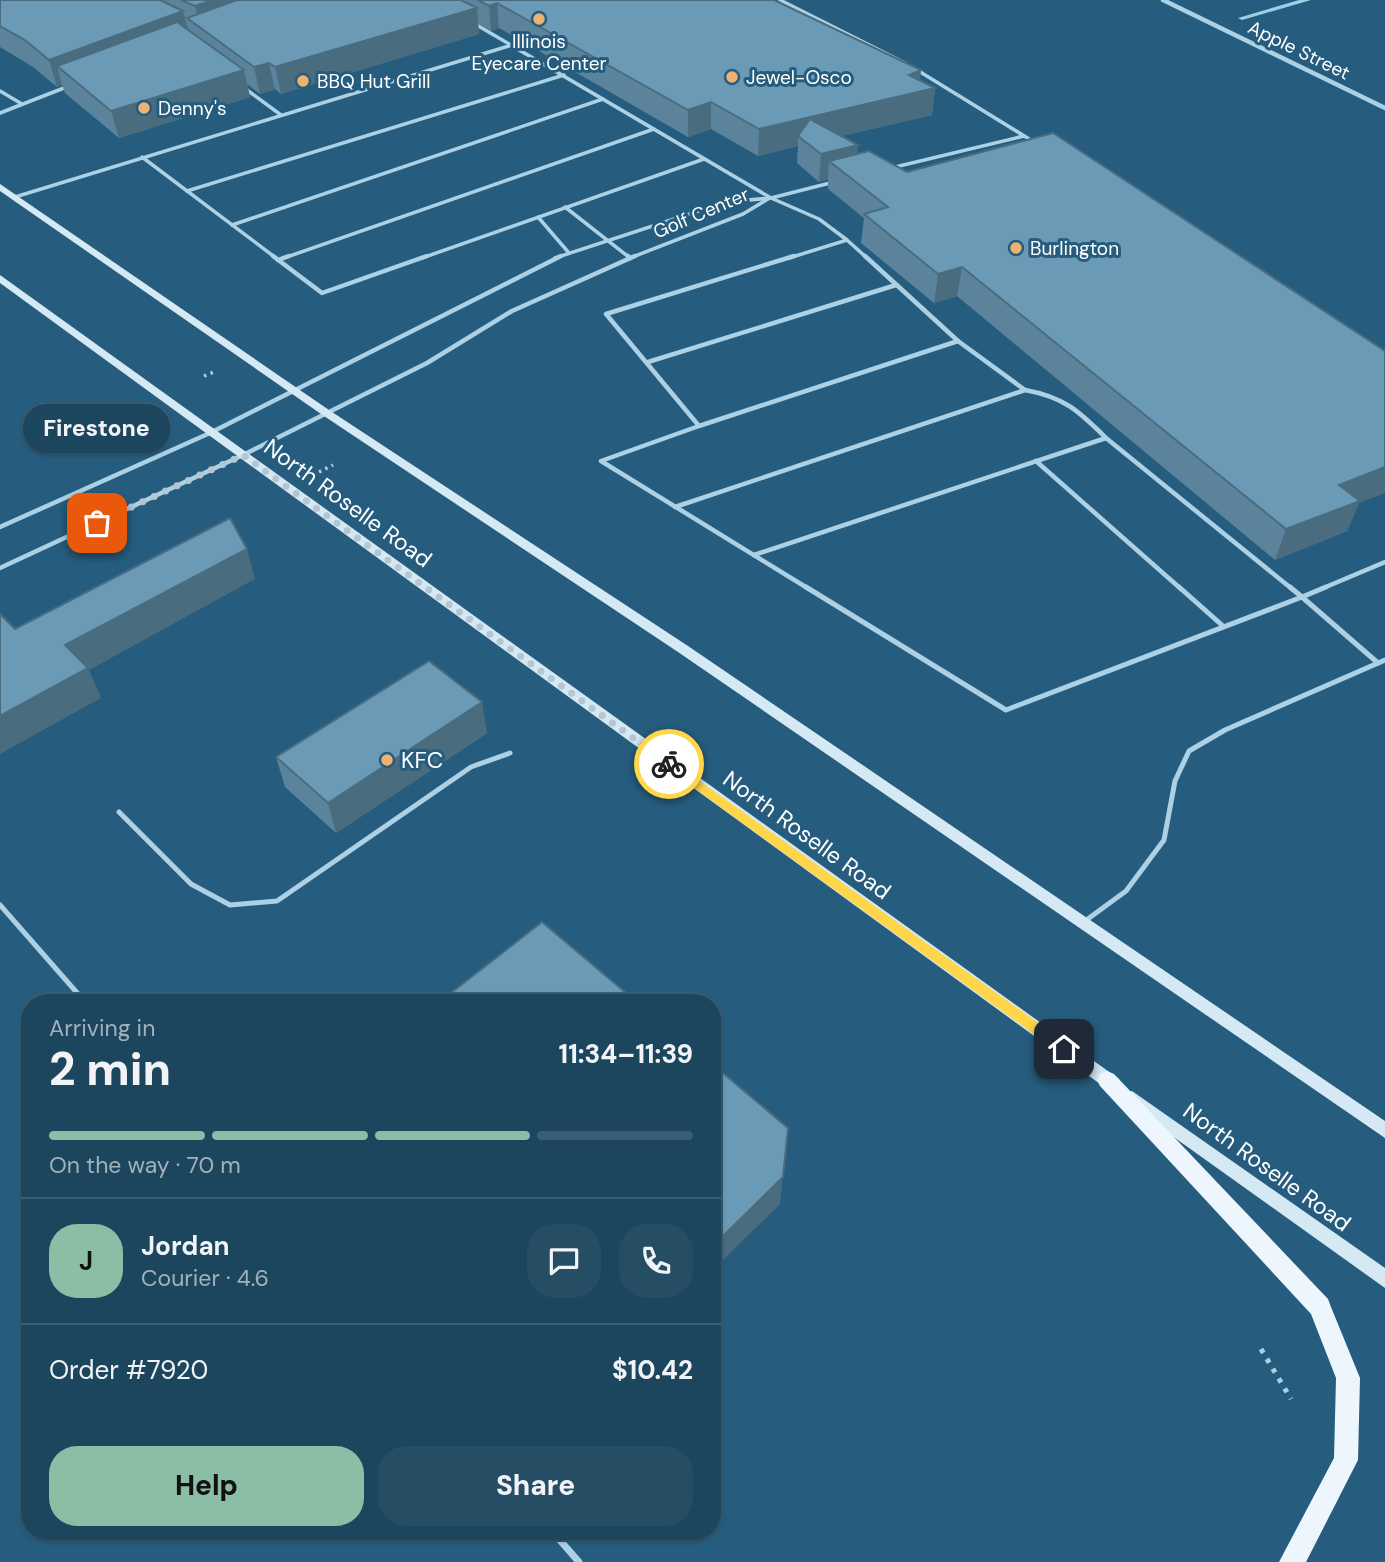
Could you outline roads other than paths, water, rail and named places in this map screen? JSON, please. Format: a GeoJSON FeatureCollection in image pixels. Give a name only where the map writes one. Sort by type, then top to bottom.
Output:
{"type":"FeatureCollection","features":[{"type":"Feature","properties":{"kind":"main road"},"geometry":{"type":"LineString","coordinates":[[0,187],[325,412],[683,649],[1385,1130]]}},
{"type":"Feature","properties":{"kind":"main road","name":"North Roselle Road"},"geometry":{"type":"LineString","coordinates":[[0,278],[210,433],[1385,1279]]}},
{"type":"Feature","properties":{"kind":"main road"},"geometry":{"type":"LineString","coordinates":[[1107,1080],[1321,1307],[1348,1378],[1346,1460],[1292,1562]]}},
{"type":"Feature","properties":{"kind":"street","name":"Apple Street"},"geometry":{"type":"LineString","coordinates":[[1163,0],[1385,108]]}},
{"type":"Feature","properties":{"kind":"lane"},"geometry":{"type":"LineString","coordinates":[[780,0],[891,55],[1036,144]]}},
{"type":"Feature","properties":{"kind":"lane"},"geometry":{"type":"LineString","coordinates":[[468,21],[771,198],[819,219],[847,240],[957,341],[1025,390],[1052,395],[1085,417],[1106,438],[1382,662],[1224,730],[1189,751],[1175,781],[1164,840],[1126,891],[1083,923]]}},
{"type":"Feature","properties":{"kind":"lane"},"geometry":{"type":"LineString","coordinates":[[15,197],[512,45]]}},
{"type":"Feature","properties":{"kind":"lane"},"geometry":{"type":"LineString","coordinates":[[187,191],[564,75]]}},
{"type":"Feature","properties":{"kind":"lane"},"geometry":{"type":"LineString","coordinates":[[238,83],[281,115]]}},
{"type":"Feature","properties":{"kind":"lane"},"geometry":{"type":"LineString","coordinates":[[0,113],[72,85]]}},
{"type":"Feature","properties":{"kind":"lane"},"geometry":{"type":"LineString","coordinates":[[0,91],[22,104]]}},
{"type":"Feature","properties":{"kind":"lane"},"geometry":{"type":"LineString","coordinates":[[232,225],[604,99]]}},
{"type":"Feature","properties":{"kind":"lane"},"geometry":{"type":"LineString","coordinates":[[278,260],[654,129]]}},
{"type":"Feature","properties":{"kind":"lane"},"geometry":{"type":"LineString","coordinates":[[891,168],[1024,136]]}},
{"type":"Feature","properties":{"kind":"lane"},"geometry":{"type":"LineString","coordinates":[[142,157],[322,293],[704,159]]}},
{"type":"Feature","properties":{"kind":"lane"},"geometry":{"type":"LineString","coordinates":[[771,198],[837,181]]}},
{"type":"Feature","properties":{"kind":"lane","name":"Golf Center"},"geometry":{"type":"LineString","coordinates":[[0,527],[210,433],[569,253],[726,202],[771,198]]}},
{"type":"Feature","properties":{"kind":"lane","name":"Golf Center"},"geometry":{"type":"LineString","coordinates":[[0,568],[243,455],[427,363],[512,312],[630,258],[743,214],[771,198]]}},
{"type":"Feature","properties":{"kind":"lane"},"geometry":{"type":"LineString","coordinates":[[565,207],[630,258]]}},
{"type":"Feature","properties":{"kind":"lane"},"geometry":{"type":"LineString","coordinates":[[538,217],[569,253]]}},
{"type":"Feature","properties":{"kind":"lane"},"geometry":{"type":"LineString","coordinates":[[699,426],[606,314],[847,240]]}},
{"type":"Feature","properties":{"kind":"lane"},"geometry":{"type":"LineString","coordinates":[[648,362],[896,285]]}},
{"type":"Feature","properties":{"kind":"lane"},"geometry":{"type":"LineString","coordinates":[[957,341],[601,461],[1006,710],[1302,597],[1385,562]]}},
{"type":"Feature","properties":{"kind":"lane"},"geometry":{"type":"LineString","coordinates":[[675,507],[1025,390]]}},
{"type":"Feature","properties":{"kind":"lane"},"geometry":{"type":"LineString","coordinates":[[754,555],[1106,438]]}},
{"type":"Feature","properties":{"kind":"lane"},"geometry":{"type":"LineString","coordinates":[[1036,461],[1223,626]]}},
{"type":"Feature","properties":{"kind":"lane"},"geometry":{"type":"LineString","coordinates":[[119,812],[191,884],[230,905],[277,901],[471,767],[510,753]]}},
{"type":"Feature","properties":{"kind":"lane"},"geometry":{"type":"LineString","coordinates":[[0,905],[78,994]]}},
{"type":"Feature","properties":{"kind":"lane"},"geometry":{"type":"LineString","coordinates":[[560,1540],[579,1562]]}},
{"type":"Feature","properties":{"kind":"waterway"},"geometry":{"type":"LineString","coordinates":[[1242,18],[1307,0]]}},
{"type":"Feature","properties":{"kind":"place","name":"Illinois Eyecare Center"},"geometry":{"type":"Point","coordinates":[539,19]}},
{"type":"Feature","properties":{"kind":"place","name":"Jewel-Osco"},"geometry":{"type":"Point","coordinates":[732,77]}},
{"type":"Feature","properties":{"kind":"place","name":"BBQ Hut Grill"},"geometry":{"type":"Point","coordinates":[303,81]}},
{"type":"Feature","properties":{"kind":"place","name":"Denny's"},"geometry":{"type":"Point","coordinates":[144,108]}},
{"type":"Feature","properties":{"kind":"place","name":"Burlington"},"geometry":{"type":"Point","coordinates":[1016,248]}},
{"type":"Feature","properties":{"kind":"place","name":"Firestone"},"geometry":{"type":"Point","coordinates":[97,523]}},
{"type":"Feature","properties":{"kind":"place","name":"KFC"},"geometry":{"type":"Point","coordinates":[387,760]}}]}
